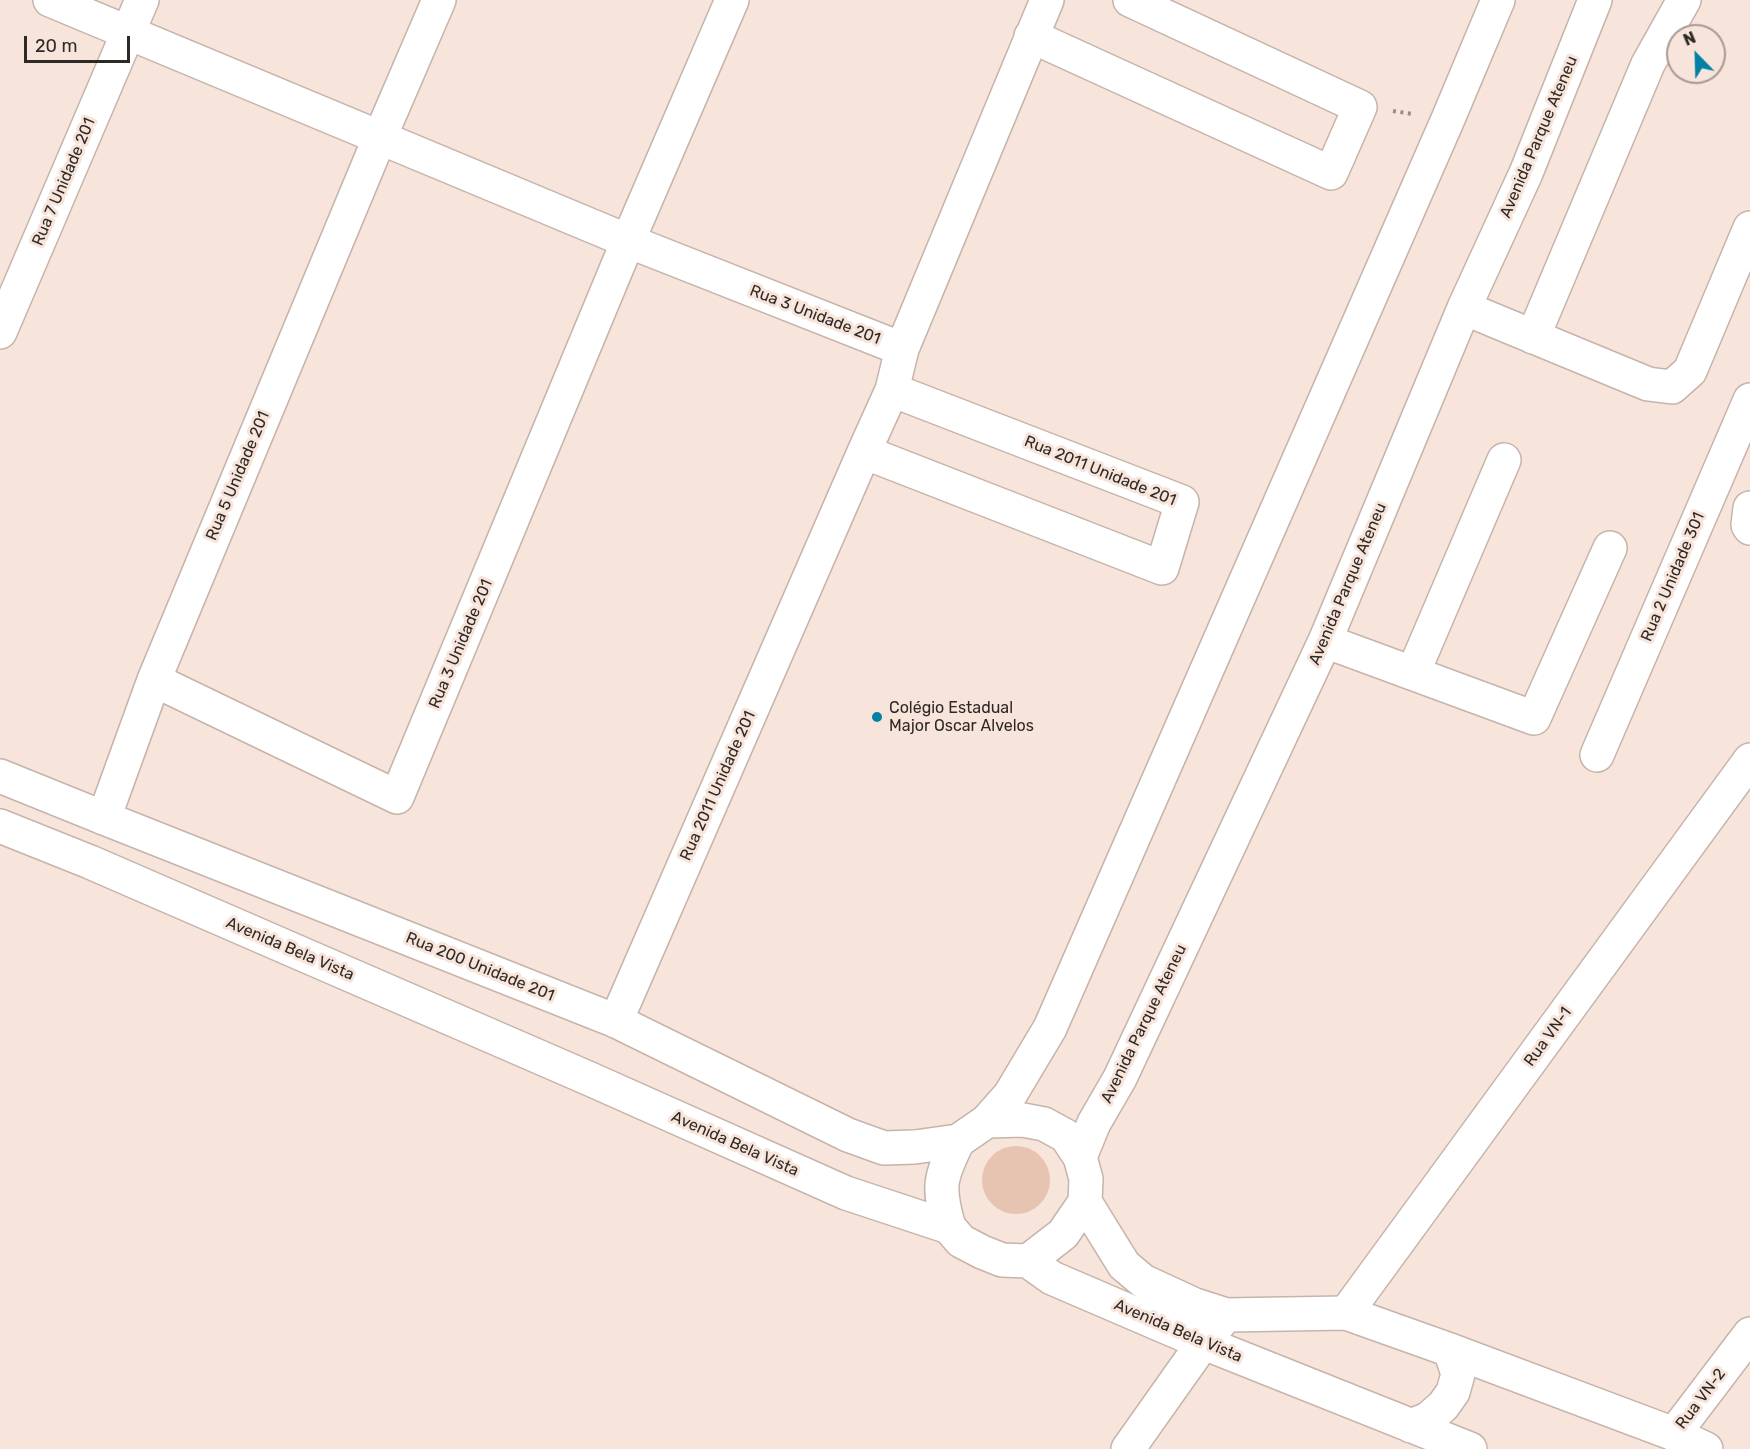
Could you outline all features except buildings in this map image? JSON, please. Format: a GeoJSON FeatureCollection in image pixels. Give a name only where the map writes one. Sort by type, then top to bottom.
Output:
{"type":"FeatureCollection","features":[{"type":"Feature","properties":{"kind":"street"},"geometry":{"type":"LineString","coordinates":[[50,0],[628,241]]}},
{"type":"Feature","properties":{"kind":"street","name":"Rua 7 Unidade 201"},"geometry":{"type":"LineString","coordinates":[[0,332],[142,0]]}},
{"type":"Feature","properties":{"kind":"street","name":"Rua 5 Unidade 201"},"geometry":{"type":"LineString","coordinates":[[104,818],[153,680],[380,137],[440,0]]}},
{"type":"Feature","properties":{"kind":"street","name":"Rua 3 Unidade 201"},"geometry":{"type":"LineString","coordinates":[[153,680],[397,797],[628,241],[732,0]]}},
{"type":"Feature","properties":{"kind":"street","name":"Rua 2011 Unidade 201"},"geometry":{"type":"LineString","coordinates":[[616,1021],[892,390],[902,349],[1047,0]]}},
{"type":"Feature","properties":{"kind":"street"},"geometry":{"type":"LineString","coordinates":[[1031,36],[1331,173],[1360,107],[1130,0]]}},
{"type":"Feature","properties":{"kind":"street"},"geometry":{"type":"LineString","coordinates":[[949,1227],[943,1207],[944,1168],[958,1141],[987,1121],[1010,1095],[1050,1028],[1498,0]]}},
{"type":"Feature","properties":{"kind":"street","name":"Avenida Parque Ateneu"},"geometry":{"type":"LineString","coordinates":[[1080,1157],[1094,1123],[1120,1078],[1325,641],[1464,308],[1526,173],[1595,0]]}},
{"type":"Feature","properties":{"kind":"street"},"geometry":{"type":"LineString","coordinates":[[1533,337],[1648,64],[1684,0]]}},
{"type":"Feature","properties":{"kind":"street"},"geometry":{"type":"LineString","coordinates":[[1464,308],[1648,384],[1672,387],[1690,371],[1750,228]]}},
{"type":"Feature","properties":{"kind":"street","name":"Rua 3 Unidade 201"},"geometry":{"type":"LineString","coordinates":[[628,241],[902,349]]}},
{"type":"Feature","properties":{"kind":"street","name":"Rua 2011 Unidade 201"},"geometry":{"type":"LineString","coordinates":[[864,452],[1162,568],[1182,502],[892,390]]}},
{"type":"Feature","properties":{"kind":"street","name":"Rua 2 Unidade 301"},"geometry":{"type":"LineString","coordinates":[[1597,755],[1750,400]]}},
{"type":"Feature","properties":{"kind":"street"},"geometry":{"type":"LineString","coordinates":[[1413,673],[1504,460]]}},
{"type":"Feature","properties":{"kind":"street"},"geometry":{"type":"LineString","coordinates":[[1750,508],[1748,525],[1750,528]]}},
{"type":"Feature","properties":{"kind":"street"},"geometry":{"type":"LineString","coordinates":[[1325,641],[1534,718],[1610,548]]}},
{"type":"Feature","properties":{"kind":"street","name":"Rua VN-1"},"geometry":{"type":"LineString","coordinates":[[1346,1313],[1750,760]]}},
{"type":"Feature","properties":{"kind":"street","name":"Rua 200 Unidade 201"},"geometry":{"type":"LineString","coordinates":[[0,776],[616,1021],[848,1135],[884,1148],[915,1147],[958,1141]]}},
{"type":"Feature","properties":{"kind":"street","name":"Avenida Bela Vista"},"geometry":{"type":"LineString","coordinates":[[0,826],[90,862],[579,1074],[846,1193],[949,1227],[962,1241],[982,1252],[1002,1260],[1028,1261],[1052,1278],[1203,1343],[1470,1449]]}},
{"type":"Feature","properties":{"kind":"street"},"geometry":{"type":"LineString","coordinates":[[987,1121],[1023,1120],[1044,1124],[1066,1136],[1080,1157],[1086,1179],[1085,1202],[1063,1234],[1028,1261]]}},
{"type":"Feature","properties":{"kind":"street","name":"Avenida Bela Vista"},"geometry":{"type":"LineString","coordinates":[[1085,1202],[1124,1264],[1134,1274],[1143,1281],[1196,1305],[1226,1315],[1346,1313],[1674,1434],[1706,1449]]}},
{"type":"Feature","properties":{"kind":"street"},"geometry":{"type":"LineString","coordinates":[[1128,1449],[1203,1343],[1226,1315]]}},
{"type":"Feature","properties":{"kind":"street","name":"Rua VN-2"},"geometry":{"type":"LineString","coordinates":[[1674,1434],[1750,1334]]}},
{"type":"Feature","properties":{"kind":"street"},"geometry":{"type":"LineString","coordinates":[[1411,1426],[1428,1419],[1443,1406],[1453,1392],[1458,1374],[1450,1350]]}},
{"type":"Feature","properties":{"kind":"path"},"geometry":{"type":"LineString","coordinates":[[1360,107],[1448,119]]}},
{"type":"Feature","properties":{"kind":"shaded area"},"geometry":{"type":"Polygon","coordinates":[[[1009,1146],[1023,1146],[1035,1151],[1045,1161],[1050,1180],[1045,1199],[1035,1209],[1023,1214],[1009,1214],[997,1209],[987,1199],[982,1187],[982,1173],[987,1161],[997,1151],[1009,1146]]]}},
{"type":"Feature","properties":{"kind":"place","name":"Colégio Estadual Major Oscar Alvelos"},"geometry":{"type":"Point","coordinates":[877,717]}}]}
